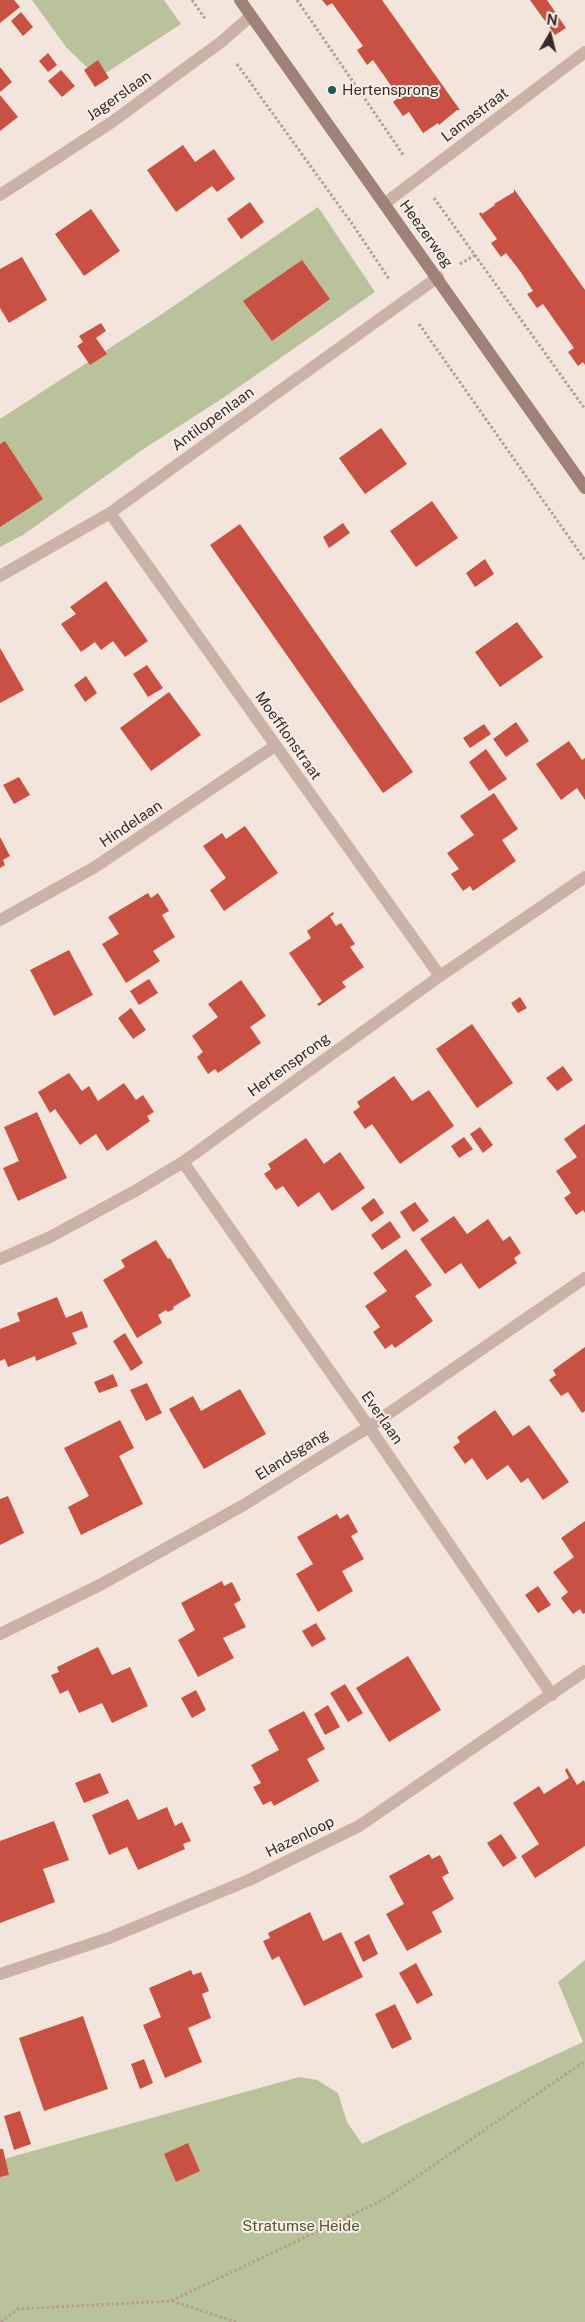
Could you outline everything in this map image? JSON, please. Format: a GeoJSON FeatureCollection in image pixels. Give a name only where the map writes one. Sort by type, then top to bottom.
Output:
{"type":"FeatureCollection","features":[{"type":"Feature","properties":{"kind":"street","name":"Heezerweg"},"geometry":{"type":"LineString","coordinates":[[240,0],[438,277],[585,488]]}},
{"type":"Feature","properties":{"kind":"street","name":"Jagerslaan"},"geometry":{"type":"LineString","coordinates":[[0,194],[112,122],[221,42],[251,16]]}},
{"type":"Feature","properties":{"kind":"street","name":"Lamastraat"},"geometry":{"type":"LineString","coordinates":[[384,204],[585,52]]}},
{"type":"Feature","properties":{"kind":"street","name":"Antilopenlaan"},"geometry":{"type":"LineString","coordinates":[[0,576],[110,513],[438,277]]}},
{"type":"Feature","properties":{"kind":"street","name":"Moefflonstraat"},"geometry":{"type":"LineString","coordinates":[[110,513],[440,976]]}},
{"type":"Feature","properties":{"kind":"street","name":"Hindelaan"},"geometry":{"type":"LineString","coordinates":[[0,920],[95,867],[275,746]]}},
{"type":"Feature","properties":{"kind":"street","name":"Hertensprong"},"geometry":{"type":"LineString","coordinates":[[0,1259],[50,1237],[135,1191],[183,1162],[440,976],[585,877]]}},
{"type":"Feature","properties":{"kind":"street","name":"Everlaan"},"geometry":{"type":"LineString","coordinates":[[183,1162],[369,1426],[552,1695]]}},
{"type":"Feature","properties":{"kind":"street","name":"Elandsgang"},"geometry":{"type":"LineString","coordinates":[[0,1634],[100,1585],[234,1510],[369,1426],[585,1278]]}},
{"type":"Feature","properties":{"kind":"street","name":"Hazenloop"},"geometry":{"type":"LineString","coordinates":[[0,1974],[109,1938],[248,1880],[360,1826],[585,1672]]}},
{"type":"Feature","properties":{"kind":"path","name":"Heezerweg"},"geometry":{"type":"LineString","coordinates":[[297,0],[419,178],[476,254],[585,409]]}},
{"type":"Feature","properties":{"kind":"path"},"geometry":{"type":"LineString","coordinates":[[171,2301],[383,2200],[585,2061]]}},
{"type":"Feature","properties":{"kind":"path"},"geometry":{"type":"LineString","coordinates":[[1,2322],[18,2309],[171,2301],[236,2322]]}},
{"type":"Feature","properties":{"kind":"green space"},"geometry":{"type":"Polygon","coordinates":[[[32,0],[164,0],[181,24],[98,78],[66,47],[32,0]]]}},
{"type":"Feature","properties":{"kind":"green space"},"geometry":{"type":"Polygon","coordinates":[[[318,207],[375,292],[223,398],[145,448],[23,535],[0,547],[0,419],[156,318],[318,207]]]}},
{"type":"Feature","properties":{"kind":"green space","name":"Stratumse Heide"},"geometry":{"type":"Polygon","coordinates":[[[585,1960],[585,2322],[0,2322],[0,2160],[299,2077],[317,2080],[338,2093],[347,2122],[362,2144],[583,2042],[558,1982],[585,1960]]]}},
{"type":"Feature","properties":{"kind":"building"},"geometry":{"type":"Polygon","coordinates":[[[0,0],[14,0],[20,7],[0,23],[0,0]]]}},
{"type":"Feature","properties":{"kind":"building"},"geometry":{"type":"Polygon","coordinates":[[[322,0],[382,0],[460,110],[457,110],[439,125],[438,123],[423,133],[409,112],[403,116],[393,102],[399,97],[373,60],[367,65],[357,50],[363,46],[332,3],[327,6],[322,0]]]}},
{"type":"Feature","properties":{"kind":"building"},"geometry":{"type":"Polygon","coordinates":[[[530,0],[547,0],[566,28],[555,35],[530,0]]]}},
{"type":"Feature","properties":{"kind":"building"},"geometry":{"type":"Polygon","coordinates":[[[21,12],[33,27],[23,36],[11,21],[21,12]]]}},
{"type":"Feature","properties":{"kind":"building"},"geometry":{"type":"Polygon","coordinates":[[[48,53],[57,65],[48,72],[39,61],[48,53]]]}},
{"type":"Feature","properties":{"kind":"building"},"geometry":{"type":"Polygon","coordinates":[[[98,60],[109,78],[95,87],[84,70],[98,60]]]}},
{"type":"Feature","properties":{"kind":"building"},"geometry":{"type":"Polygon","coordinates":[[[0,67],[12,82],[0,92],[0,67]]]}},
{"type":"Feature","properties":{"kind":"building"},"geometry":{"type":"Polygon","coordinates":[[[61,70],[75,86],[62,97],[48,81],[61,70]]]}},
{"type":"Feature","properties":{"kind":"building"},"geometry":{"type":"Polygon","coordinates":[[[0,95],[18,117],[0,131],[0,95]]]}},
{"type":"Feature","properties":{"kind":"building"},"geometry":{"type":"Polygon","coordinates":[[[183,145],[195,162],[214,149],[235,179],[217,192],[212,186],[176,212],[147,170],[183,145]]]}},
{"type":"Feature","properties":{"kind":"building"},"geometry":{"type":"Polygon","coordinates":[[[514,189],[585,290],[585,365],[583,362],[578,366],[568,352],[574,348],[543,304],[537,308],[527,294],[533,291],[520,271],[506,253],[501,257],[491,243],[497,239],[479,214],[481,212],[482,214],[514,192],[514,189]]]}},
{"type":"Feature","properties":{"kind":"building"},"geometry":{"type":"Polygon","coordinates":[[[250,202],[264,222],[241,239],[227,219],[250,202]]]}},
{"type":"Feature","properties":{"kind":"building"},"geometry":{"type":"Polygon","coordinates":[[[91,209],[120,251],[84,276],[55,234],[91,209]]]}},
{"type":"Feature","properties":{"kind":"building"},"geometry":{"type":"Polygon","coordinates":[[[22,257],[47,300],[9,323],[0,308],[0,269],[22,257]]]}},
{"type":"Feature","properties":{"kind":"building"},"geometry":{"type":"Polygon","coordinates":[[[302,260],[330,299],[272,341],[243,301],[302,260]]]}},
{"type":"Feature","properties":{"kind":"building"},"geometry":{"type":"Polygon","coordinates":[[[101,323],[106,331],[96,338],[107,354],[90,365],[77,346],[83,342],[79,336],[101,323]]]}},
{"type":"Feature","properties":{"kind":"building"},"geometry":{"type":"Polygon","coordinates":[[[381,428],[407,464],[365,494],[339,458],[381,428]]]}},
{"type":"Feature","properties":{"kind":"building"},"geometry":{"type":"Polygon","coordinates":[[[5,441],[43,499],[0,527],[0,444],[5,441]]]}},
{"type":"Feature","properties":{"kind":"building"},"geometry":{"type":"Polygon","coordinates":[[[432,501],[458,538],[416,567],[390,531],[432,501]]]}},
{"type":"Feature","properties":{"kind":"building"},"geometry":{"type":"Polygon","coordinates":[[[343,523],[350,533],[329,548],[323,537],[343,523]]]}},
{"type":"Feature","properties":{"kind":"building"},"geometry":{"type":"Polygon","coordinates":[[[240,524],[413,772],[383,793],[210,545],[240,524]]]}},
{"type":"Feature","properties":{"kind":"building"},"geometry":{"type":"Polygon","coordinates":[[[485,559],[494,574],[475,587],[466,573],[485,559]]]}},
{"type":"Feature","properties":{"kind":"building"},"geometry":{"type":"Polygon","coordinates":[[[106,581],[148,641],[125,657],[113,641],[101,650],[95,642],[81,652],[61,624],[76,614],[70,607],[106,581]]]}},
{"type":"Feature","properties":{"kind":"building"},"geometry":{"type":"Polygon","coordinates":[[[517,622],[543,657],[500,687],[475,652],[517,622]]]}},
{"type":"Feature","properties":{"kind":"building"},"geometry":{"type":"Polygon","coordinates":[[[0,648],[24,690],[0,703],[0,648]]]}},
{"type":"Feature","properties":{"kind":"building"},"geometry":{"type":"Polygon","coordinates":[[[147,665],[163,688],[148,697],[133,674],[147,665]]]}},
{"type":"Feature","properties":{"kind":"building"},"geometry":{"type":"Polygon","coordinates":[[[86,676],[97,693],[85,702],[74,685],[86,676]]]}},
{"type":"Feature","properties":{"kind":"building"},"geometry":{"type":"Polygon","coordinates":[[[169,692],[201,735],[151,771],[120,728],[169,692]]]}},
{"type":"Feature","properties":{"kind":"building"},"geometry":{"type":"Polygon","coordinates":[[[516,722],[529,741],[506,757],[493,739],[516,722]]]}},
{"type":"Feature","properties":{"kind":"building"},"geometry":{"type":"Polygon","coordinates":[[[484,724],[491,734],[470,748],[463,738],[484,724]]]}},
{"type":"Feature","properties":{"kind":"building"},"geometry":{"type":"Polygon","coordinates":[[[569,741],[582,760],[585,758],[585,800],[577,788],[561,800],[536,764],[569,741]]]}},
{"type":"Feature","properties":{"kind":"building"},"geometry":{"type":"Polygon","coordinates":[[[486,749],[507,779],[489,791],[469,762],[486,749]]]}},
{"type":"Feature","properties":{"kind":"building"},"geometry":{"type":"Polygon","coordinates":[[[19,777],[30,795],[14,804],[3,785],[19,777]]]}},
{"type":"Feature","properties":{"kind":"building"},"geometry":{"type":"Polygon","coordinates":[[[494,793],[518,829],[502,840],[516,861],[473,891],[470,886],[463,891],[451,874],[459,869],[447,853],[474,835],[460,816],[494,793]]]}},
{"type":"Feature","properties":{"kind":"building"},"geometry":{"type":"Polygon","coordinates":[[[245,826],[278,873],[224,911],[210,890],[226,878],[203,846],[222,833],[226,839],[245,826]]]}},
{"type":"Feature","properties":{"kind":"building"},"geometry":{"type":"Polygon","coordinates":[[[0,837],[10,856],[3,860],[5,865],[0,868],[0,837]]]}},
{"type":"Feature","properties":{"kind":"building"},"geometry":{"type":"Polygon","coordinates":[[[148,893],[151,898],[158,893],[169,911],[162,915],[175,937],[153,951],[160,961],[126,983],[102,944],[119,934],[108,917],[148,893]]]}},
{"type":"Feature","properties":{"kind":"building"},"geometry":{"type":"Polygon","coordinates":[[[333,912],[334,914],[330,917],[336,926],[341,923],[355,944],[350,947],[364,967],[342,982],[346,987],[319,1006],[317,1004],[322,1001],[289,953],[311,938],[307,931],[333,912]]]}},
{"type":"Feature","properties":{"kind":"building"},"geometry":{"type":"Polygon","coordinates":[[[69,950],[93,995],[54,1016],[30,970],[69,950]]]}},
{"type":"Feature","properties":{"kind":"building"},"geometry":{"type":"Polygon","coordinates":[[[149,979],[158,993],[139,1005],[130,991],[149,979]]]}},
{"type":"Feature","properties":{"kind":"building"},"geometry":{"type":"Polygon","coordinates":[[[241,980],[266,1016],[250,1027],[261,1043],[218,1073],[215,1069],[208,1074],[197,1057],[203,1052],[192,1036],[218,1017],[208,1004],[241,980]]]}},
{"type":"Feature","properties":{"kind":"building"},"geometry":{"type":"Polygon","coordinates":[[[520,997],[527,1008],[518,1013],[511,1003],[520,997]]]}},
{"type":"Feature","properties":{"kind":"building"},"geometry":{"type":"Polygon","coordinates":[[[131,1008],[146,1030],[133,1039],[118,1018],[131,1008]]]}},
{"type":"Feature","properties":{"kind":"building"},"geometry":{"type":"Polygon","coordinates":[[[472,1024],[513,1083],[477,1108],[436,1049],[472,1024]]]}},
{"type":"Feature","properties":{"kind":"building"},"geometry":{"type":"Polygon","coordinates":[[[563,1066],[573,1080],[557,1091],[546,1078],[563,1066]]]}},
{"type":"Feature","properties":{"kind":"building"},"geometry":{"type":"Polygon","coordinates":[[[69,1073],[82,1091],[89,1086],[98,1101],[124,1083],[136,1100],[143,1095],[154,1112],[147,1116],[150,1121],[107,1151],[96,1134],[80,1145],[55,1109],[50,1113],[38,1092],[69,1073]]]}},
{"type":"Feature","properties":{"kind":"building"},"geometry":{"type":"Polygon","coordinates":[[[394,1076],[412,1101],[429,1090],[454,1126],[400,1164],[372,1124],[365,1129],[353,1112],[360,1107],[357,1102],[394,1076]]]}},
{"type":"Feature","properties":{"kind":"building"},"geometry":{"type":"Polygon","coordinates":[[[37,1112],[67,1178],[18,1201],[3,1168],[19,1161],[4,1127],[37,1112]]]}},
{"type":"Feature","properties":{"kind":"building"},"geometry":{"type":"Polygon","coordinates":[[[585,1124],[585,1213],[583,1210],[576,1215],[564,1198],[571,1193],[556,1171],[577,1157],[564,1139],[585,1124]]]}},
{"type":"Feature","properties":{"kind":"building"},"geometry":{"type":"Polygon","coordinates":[[[480,1127],[493,1145],[483,1153],[470,1134],[480,1127]]]}},
{"type":"Feature","properties":{"kind":"building"},"geometry":{"type":"Polygon","coordinates":[[[464,1137],[473,1149],[459,1158],[451,1146],[464,1137]]]}},
{"type":"Feature","properties":{"kind":"building"},"geometry":{"type":"Polygon","coordinates":[[[306,1138],[324,1164],[340,1152],[365,1188],[332,1211],[319,1192],[298,1207],[283,1186],[276,1190],[264,1174],[271,1169],[268,1164],[306,1138]]]}},
{"type":"Feature","properties":{"kind":"building"},"geometry":{"type":"Polygon","coordinates":[[[374,1198],[384,1213],[371,1222],[361,1208],[374,1198]]]}},
{"type":"Feature","properties":{"kind":"building"},"geometry":{"type":"Polygon","coordinates":[[[415,1202],[429,1221],[413,1232],[400,1212],[415,1202]]]}},
{"type":"Feature","properties":{"kind":"building"},"geometry":{"type":"Polygon","coordinates":[[[454,1216],[467,1234],[488,1219],[503,1241],[510,1236],[521,1253],[514,1258],[517,1263],[479,1289],[461,1263],[445,1274],[420,1239],[454,1216]]]}},
{"type":"Feature","properties":{"kind":"building"},"geometry":{"type":"Polygon","coordinates":[[[390,1221],[401,1237],[382,1250],[371,1235],[390,1221]]]}},
{"type":"Feature","properties":{"kind":"building"},"geometry":{"type":"Polygon","coordinates":[[[156,1240],[168,1259],[170,1258],[191,1296],[173,1307],[174,1309],[168,1312],[166,1310],[158,1315],[162,1323],[137,1338],[103,1280],[125,1267],[121,1260],[156,1240]]]}},
{"type":"Feature","properties":{"kind":"building"},"geometry":{"type":"Polygon","coordinates":[[[406,1249],[432,1285],[415,1296],[433,1321],[395,1348],[392,1344],[385,1349],[373,1332],[380,1327],[365,1306],[387,1291],[373,1273],[406,1249]]]}},
{"type":"Feature","properties":{"kind":"building"},"geometry":{"type":"Polygon","coordinates":[[[57,1297],[66,1318],[82,1311],[88,1327],[72,1333],[77,1344],[36,1361],[35,1356],[8,1367],[5,1359],[0,1361],[0,1329],[20,1321],[17,1313],[57,1297]]]}},
{"type":"Feature","properties":{"kind":"building"},"geometry":{"type":"Polygon","coordinates":[[[125,1333],[143,1363],[131,1371],[113,1341],[125,1333]]]}},
{"type":"Feature","properties":{"kind":"building"},"geometry":{"type":"Polygon","coordinates":[[[585,1347],[585,1411],[582,1413],[568,1392],[561,1396],[549,1380],[556,1375],[553,1370],[585,1347]]]}},
{"type":"Feature","properties":{"kind":"building"},"geometry":{"type":"Polygon","coordinates":[[[113,1374],[118,1386],[99,1393],[94,1382],[113,1374]]]}},
{"type":"Feature","properties":{"kind":"building"},"geometry":{"type":"Polygon","coordinates":[[[147,1383],[162,1413],[146,1421],[130,1390],[147,1383]]]}},
{"type":"Feature","properties":{"kind":"building"},"geometry":{"type":"Polygon","coordinates":[[[240,1389],[266,1434],[204,1469],[169,1409],[193,1396],[201,1411],[240,1389]]]}},
{"type":"Feature","properties":{"kind":"building"},"geometry":{"type":"Polygon","coordinates":[[[495,1410],[513,1436],[529,1425],[569,1482],[543,1500],[528,1478],[521,1483],[508,1465],[487,1480],[472,1458],[465,1464],[453,1447],[460,1442],[457,1437],[495,1410]]]}},
{"type":"Feature","properties":{"kind":"building"},"geometry":{"type":"Polygon","coordinates":[[[120,1420],[134,1448],[119,1456],[143,1504],[81,1535],[68,1507],[89,1496],[64,1448],[120,1420]]]}},
{"type":"Feature","properties":{"kind":"building"},"geometry":{"type":"Polygon","coordinates":[[[8,1496],[24,1533],[0,1545],[0,1499],[8,1496]]]}},
{"type":"Feature","properties":{"kind":"building"},"geometry":{"type":"Polygon","coordinates":[[[337,1514],[340,1519],[348,1514],[358,1532],[351,1536],[364,1559],[342,1571],[353,1591],[318,1612],[296,1574],[313,1564],[297,1537],[337,1514]]]}},
{"type":"Feature","properties":{"kind":"building"},"geometry":{"type":"Polygon","coordinates":[[[585,1521],[585,1613],[583,1614],[580,1609],[573,1614],[561,1598],[568,1592],[553,1572],[574,1557],[561,1538],[585,1521]]]}},
{"type":"Feature","properties":{"kind":"building"},"geometry":{"type":"Polygon","coordinates":[[[222,1581],[224,1586],[232,1582],[241,1600],[234,1604],[246,1627],[223,1638],[234,1658],[198,1677],[178,1640],[195,1630],[181,1603],[222,1581]]]}},
{"type":"Feature","properties":{"kind":"building"},"geometry":{"type":"Polygon","coordinates":[[[538,1586],[551,1605],[538,1613],[525,1595],[538,1586]]]}},
{"type":"Feature","properties":{"kind":"building"},"geometry":{"type":"Polygon","coordinates":[[[316,1623],[326,1639],[312,1647],[302,1631],[316,1623]]]}},
{"type":"Feature","properties":{"kind":"building"},"geometry":{"type":"Polygon","coordinates":[[[98,1647],[112,1675],[130,1667],[148,1706],[112,1723],[102,1703],[79,1713],[68,1690],[60,1694],[51,1675],[59,1672],[57,1667],[98,1647]]]}},
{"type":"Feature","properties":{"kind":"building"},"geometry":{"type":"Polygon","coordinates":[[[408,1656],[441,1710],[389,1742],[356,1688],[408,1656]]]}},
{"type":"Feature","properties":{"kind":"building"},"geometry":{"type":"Polygon","coordinates":[[[345,1684],[363,1713],[348,1722],[330,1693],[345,1684]]]}},
{"type":"Feature","properties":{"kind":"building"},"geometry":{"type":"Polygon","coordinates":[[[196,1690],[206,1710],[192,1718],[181,1698],[196,1690]]]}},
{"type":"Feature","properties":{"kind":"building"},"geometry":{"type":"Polygon","coordinates":[[[328,1705],[340,1727],[325,1735],[314,1714],[328,1705]]]}},
{"type":"Feature","properties":{"kind":"building"},"geometry":{"type":"Polygon","coordinates":[[[304,1711],[325,1749],[307,1759],[319,1781],[274,1806],[271,1801],[263,1805],[253,1787],[261,1783],[251,1765],[279,1750],[268,1730],[304,1711]]]}},
{"type":"Feature","properties":{"kind":"building"},"geometry":{"type":"Polygon","coordinates":[[[567,1768],[577,1785],[584,1780],[585,1783],[585,1846],[535,1878],[521,1856],[539,1844],[513,1803],[539,1786],[544,1794],[569,1778],[565,1770],[567,1768]]]}},
{"type":"Feature","properties":{"kind":"building"},"geometry":{"type":"Polygon","coordinates":[[[100,1773],[109,1793],[84,1803],[75,1783],[100,1773]]]}},
{"type":"Feature","properties":{"kind":"building"},"geometry":{"type":"Polygon","coordinates":[[[128,1799],[138,1820],[167,1807],[175,1826],[182,1822],[191,1841],[183,1844],[185,1849],[138,1870],[127,1847],[109,1855],[92,1815],[128,1799]]]}},
{"type":"Feature","properties":{"kind":"building"},"geometry":{"type":"Polygon","coordinates":[[[54,1821],[69,1860],[43,1869],[55,1902],[0,1923],[0,1841],[54,1821]]]}},
{"type":"Feature","properties":{"kind":"building"},"geometry":{"type":"Polygon","coordinates":[[[501,1834],[517,1858],[503,1867],[487,1843],[501,1834]]]}},
{"type":"Feature","properties":{"kind":"building"},"geometry":{"type":"Polygon","coordinates":[[[429,1854],[432,1859],[440,1855],[449,1873],[442,1877],[454,1899],[432,1912],[442,1932],[407,1951],[386,1914],[404,1904],[389,1876],[429,1854]]]}},
{"type":"Feature","properties":{"kind":"building"},"geometry":{"type":"Polygon","coordinates":[[[310,1912],[323,1941],[341,1932],[363,1977],[304,2006],[279,1956],[272,1960],[263,1941],[270,1938],[268,1933],[310,1912]]]}},
{"type":"Feature","properties":{"kind":"building"},"geometry":{"type":"Polygon","coordinates":[[[369,1934],[378,1954],[363,1962],[354,1942],[369,1934]]]}},
{"type":"Feature","properties":{"kind":"building"},"geometry":{"type":"Polygon","coordinates":[[[416,1963],[433,1995],[417,2004],[399,1973],[416,1963]]]}},
{"type":"Feature","properties":{"kind":"building"},"geometry":{"type":"Polygon","coordinates":[[[191,1970],[193,1975],[201,1972],[209,1991],[202,1994],[211,2018],[188,2028],[202,2062],[165,2078],[143,2025],[161,2017],[149,1988],[191,1970]]]}},
{"type":"Feature","properties":{"kind":"building"},"geometry":{"type":"Polygon","coordinates":[[[395,2004],[412,2039],[392,2049],[375,2014],[395,2004]]]}},
{"type":"Feature","properties":{"kind":"building"},"geometry":{"type":"Polygon","coordinates":[[[83,2016],[108,2089],[44,2111],[19,2038],[83,2016]]]}},
{"type":"Feature","properties":{"kind":"building"},"geometry":{"type":"Polygon","coordinates":[[[144,2059],[153,2083],[140,2089],[131,2064],[144,2059]]]}},
{"type":"Feature","properties":{"kind":"building"},"geometry":{"type":"Polygon","coordinates":[[[20,2111],[31,2144],[14,2150],[4,2116],[20,2111]]]}},
{"type":"Feature","properties":{"kind":"building"},"geometry":{"type":"Polygon","coordinates":[[[188,2143],[200,2171],[176,2182],[164,2154],[188,2143]]]}},
{"type":"Feature","properties":{"kind":"building"},"geometry":{"type":"Polygon","coordinates":[[[0,2149],[3,2149],[9,2175],[0,2177],[0,2149]]]}},
{"type":"Feature","properties":{"kind":"place","name":"Hertensprong"},"geometry":{"type":"Point","coordinates":[332,90]}}]}
